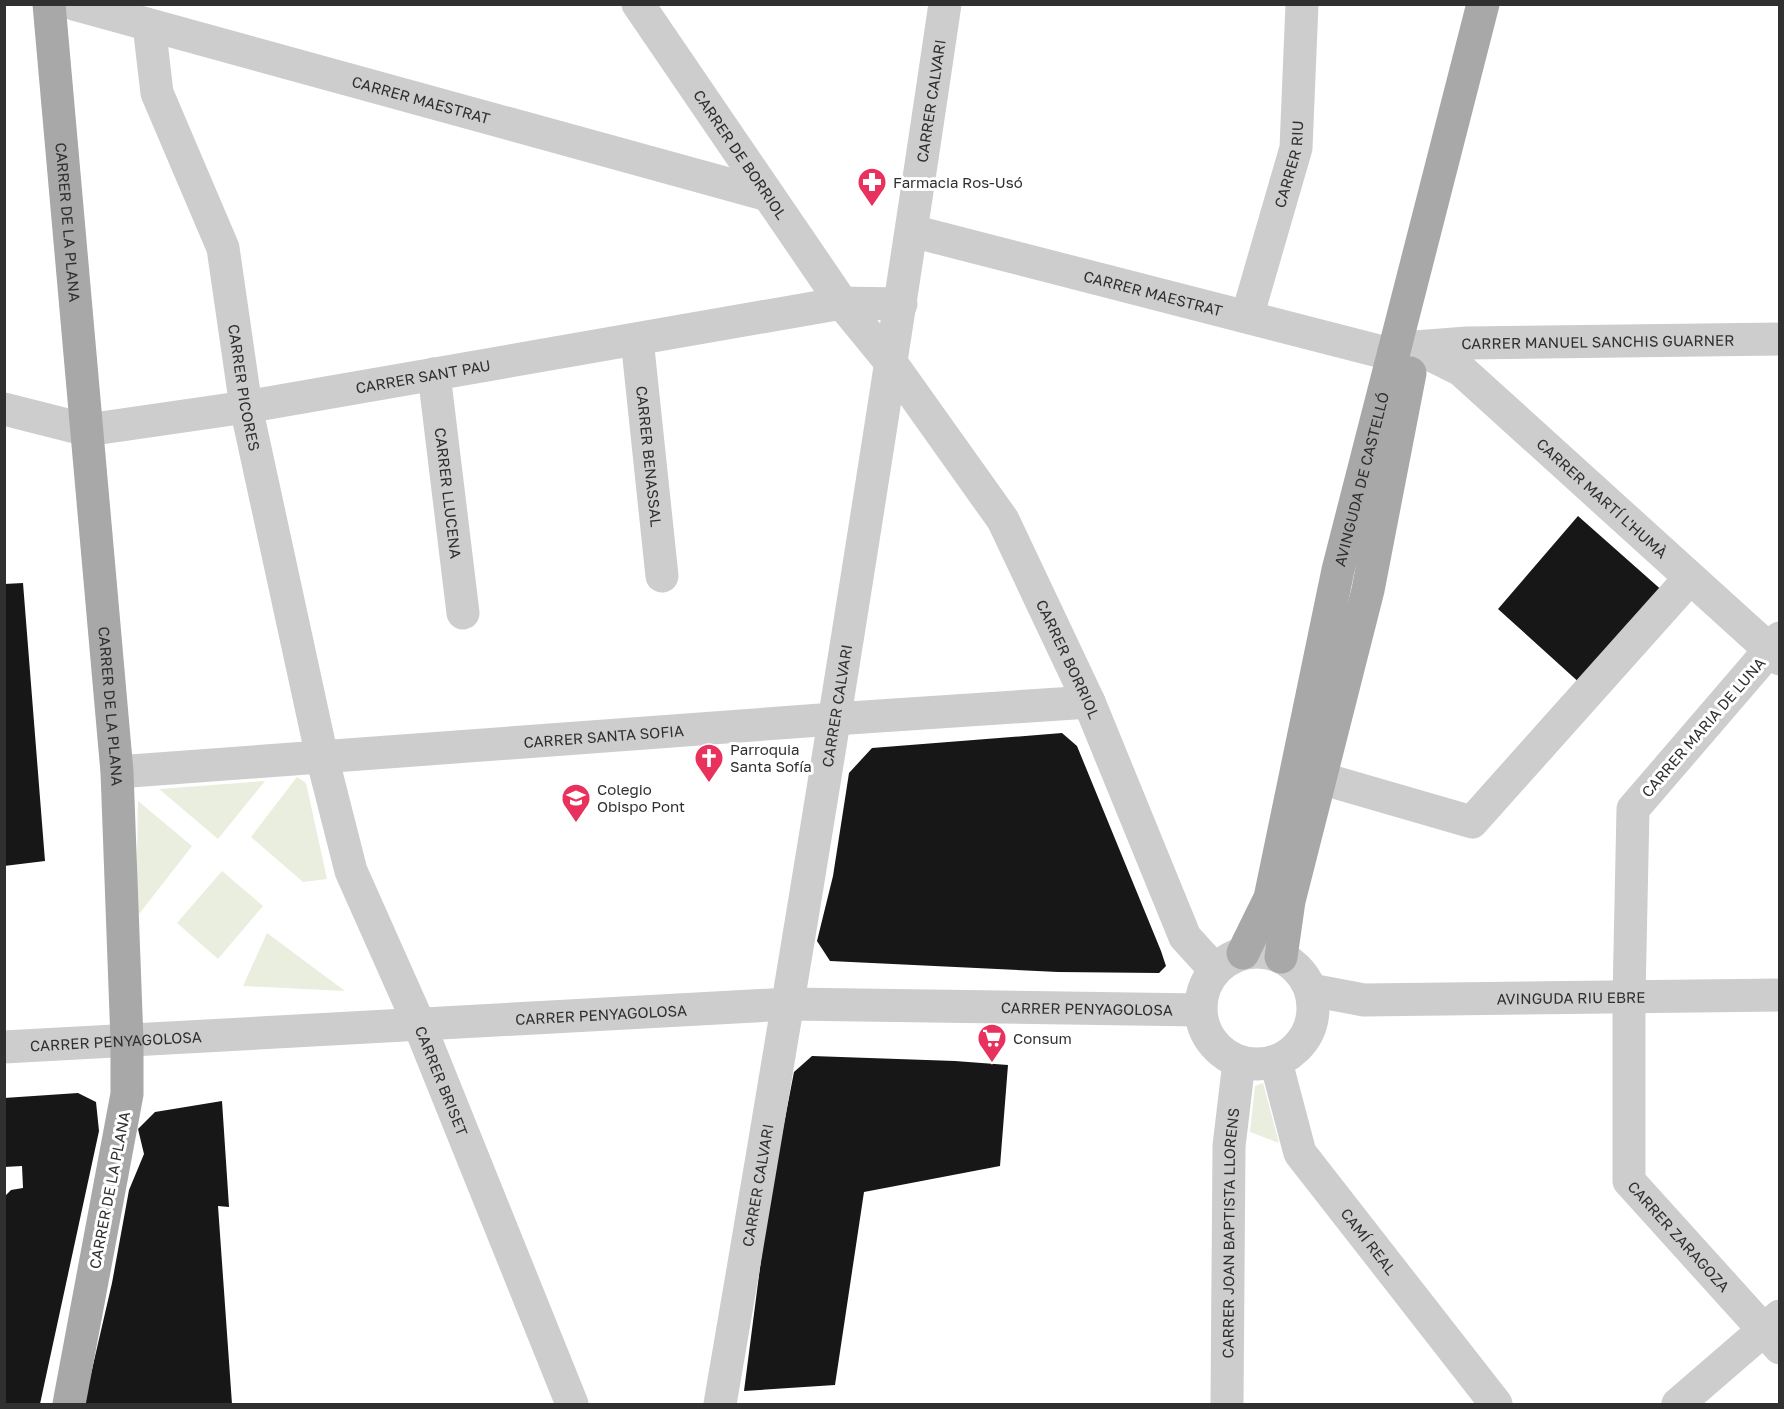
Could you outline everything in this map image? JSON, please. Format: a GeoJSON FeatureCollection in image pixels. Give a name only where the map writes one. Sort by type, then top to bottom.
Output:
{"type":"FeatureCollection","features":[{"type":"Feature","properties":{"kind":"main road","name":"CARRER DE LA PLANA"},"geometry":{"type":"LineString","coordinates":[[49,4],[117,772],[127,1041],[127,1094],[69,1404]]}},
{"type":"Feature","properties":{"kind":"main road","name":"AVINGUDA DE CASTELLÓ"},"geometry":{"type":"LineString","coordinates":[[1281,957],[1289,901],[1368,590],[1405,351],[1484,4]]}},
{"type":"Feature","properties":{"kind":"main road","name":"AVINGUDA DE CASTELLÓ"},"geometry":{"type":"LineString","coordinates":[[1243,953],[1270,898],[1338,570],[1405,351],[1503,4]]}},
{"type":"Feature","properties":{"kind":"street","name":"CARRER MAESTRAT"},"geometry":{"type":"LineString","coordinates":[[74,4],[768,195]]}},
{"type":"Feature","properties":{"kind":"street","name":"CARRER DE BORRIOL"},"geometry":{"type":"LineString","coordinates":[[638,4],[842,303],[892,364]]}},
{"type":"Feature","properties":{"kind":"street","name":"CARRER CALVARI"},"geometry":{"type":"LineString","coordinates":[[720,1404],[789,1004],[892,364],[945,4]]}},
{"type":"Feature","properties":{"kind":"street","name":"CARRER RIU"},"geometry":{"type":"LineString","coordinates":[[1247,317],[1296,148],[1302,4]]}},
{"type":"Feature","properties":{"kind":"street","name":"CARRER PICORES"},"geometry":{"type":"LineString","coordinates":[[149,25],[157,93],[223,248],[246,407],[322,757]]}},
{"type":"Feature","properties":{"kind":"street","name":"CARRER MAESTRAT"},"geometry":{"type":"LineString","coordinates":[[912,231],[1247,317],[1405,351]]}},
{"type":"Feature","properties":{"kind":"street","name":"CARRER SANT PAU"},"geometry":{"type":"LineString","coordinates":[[4,409],[87,430],[246,407],[842,303]]}},
{"type":"Feature","properties":{"kind":"street"},"geometry":{"type":"LineString","coordinates":[[842,303],[901,303]]}},
{"type":"Feature","properties":{"kind":"street","name":"CARRER BENASSAL"},"geometry":{"type":"LineString","coordinates":[[637,339],[662,576]]}},
{"type":"Feature","properties":{"kind":"street","name":"CARRER MANUEL SANCHIS GUARNER"},"geometry":{"type":"LineString","coordinates":[[1405,351],[1467,343],[1779,339]]}},
{"type":"Feature","properties":{"kind":"street","name":"CARRER MARTÍ L'HUMÀ"},"geometry":{"type":"LineString","coordinates":[[1405,351],[1461,370],[1690,578],[1776,649]]}},
{"type":"Feature","properties":{"kind":"street","name":"CARRER BORRIOL"},"geometry":{"type":"LineString","coordinates":[[892,364],[1003,520],[1089,702],[1185,937],[1215,970]]}},
{"type":"Feature","properties":{"kind":"street","name":"CARRER LLUCENA"},"geometry":{"type":"LineString","coordinates":[[434,374],[463,614]]}},
{"type":"Feature","properties":{"kind":"street"},"geometry":{"type":"LineString","coordinates":[[1320,778],[1472,822],[1690,578]]}},
{"type":"Feature","properties":{"kind":"street","name":"CARRER MARIA DE LUNA"},"geometry":{"type":"LineString","coordinates":[[1629,997],[1633,809],[1776,649]]}},
{"type":"Feature","properties":{"kind":"street","name":"CARRER SANTA SOFIA"},"geometry":{"type":"LineString","coordinates":[[117,772],[1089,702]]}},
{"type":"Feature","properties":{"kind":"street","name":"CARRER BRISET"},"geometry":{"type":"LineString","coordinates":[[322,757],[351,871],[419,1024],[572,1404]]}},
{"type":"Feature","properties":{"kind":"street"},"geometry":{"type":"LineString","coordinates":[[1263,952],[1281,957],[1294,965],[1304,976],[1311,990],[1312,1023],[1304,1039],[1292,1053],[1276,1062],[1258,1065],[1239,1062],[1224,1054],[1211,1042],[1203,1027],[1200,1010],[1207,982],[1215,970],[1228,960],[1243,953],[1263,952]]}},
{"type":"Feature","properties":{"kind":"street","name":"AVINGUDA RIU EBRE"},"geometry":{"type":"LineString","coordinates":[[1311,990],[1364,1000],[1779,995]]}},
{"type":"Feature","properties":{"kind":"street","name":"CARRER ZARAGOZA"},"geometry":{"type":"LineString","coordinates":[[1629,997],[1629,1181],[1774,1331]]}},
{"type":"Feature","properties":{"kind":"street","name":"AVINGUDA RIU EBRE"},"geometry":{"type":"LineString","coordinates":[[1312,1023],[1364,1000]]}},
{"type":"Feature","properties":{"kind":"street","name":"CARRER PENYAGOLOSA"},"geometry":{"type":"LineString","coordinates":[[4,1047],[789,1004],[1200,1010]]}},
{"type":"Feature","properties":{"kind":"street","name":"CARRER JOAN BAPTISTA LLORENS"},"geometry":{"type":"LineString","coordinates":[[1227,1404],[1229,1146],[1239,1062]]}},
{"type":"Feature","properties":{"kind":"street","name":"CAMÍ REAL"},"geometry":{"type":"LineString","coordinates":[[1276,1062],[1300,1153],[1496,1404]]}},
{"type":"Feature","properties":{"kind":"street"},"geometry":{"type":"LineString","coordinates":[[1678,1404],[1774,1331]]}},
{"type":"Feature","properties":{"kind":"green space"},"geometry":{"type":"Polygon","coordinates":[[[297,777],[306,783],[327,879],[303,882],[251,837],[297,777]]]}},
{"type":"Feature","properties":{"kind":"green space"},"geometry":{"type":"Polygon","coordinates":[[[265,781],[218,839],[159,789],[265,781]]]}},
{"type":"Feature","properties":{"kind":"green space"},"geometry":{"type":"Polygon","coordinates":[[[138,801],[192,846],[136,918],[138,801]]]}},
{"type":"Feature","properties":{"kind":"green space"},"geometry":{"type":"Polygon","coordinates":[[[222,871],[263,906],[218,959],[177,923],[222,871]]]}},
{"type":"Feature","properties":{"kind":"green space"},"geometry":{"type":"Polygon","coordinates":[[[267,933],[345,991],[243,986],[267,933]]]}},
{"type":"Feature","properties":{"kind":"green space"},"geometry":{"type":"Polygon","coordinates":[[[1263,1083],[1279,1143],[1250,1132],[1255,1086],[1263,1083]]]}},
{"type":"Feature","properties":{"kind":"building"},"geometry":{"type":"Polygon","coordinates":[[[1578,516],[1665,593],[1582,685],[1498,609],[1578,516]]]}},
{"type":"Feature","properties":{"kind":"building"},"geometry":{"type":"Polygon","coordinates":[[[23,583],[45,861],[4,866],[4,584],[23,583]]]}},
{"type":"Feature","properties":{"kind":"building"},"geometry":{"type":"Polygon","coordinates":[[[1062,733],[1077,746],[1161,951],[1166,966],[1159,973],[1058,972],[830,961],[817,941],[833,876],[849,773],[872,748],[1062,733]]]}},
{"type":"Feature","properties":{"kind":"building"},"geometry":{"type":"Polygon","coordinates":[[[812,1056],[1008,1065],[1000,1166],[864,1192],[835,1385],[744,1391],[768,1206],[794,1072],[812,1056]]]}},
{"type":"Feature","properties":{"kind":"building"},"geometry":{"type":"Polygon","coordinates":[[[78,1093],[96,1102],[99,1131],[40,1404],[4,1404],[4,1197],[11,1190],[23,1188],[22,1166],[4,1167],[4,1098],[78,1093]]]}},
{"type":"Feature","properties":{"kind":"building"},"geometry":{"type":"Polygon","coordinates":[[[222,1101],[229,1207],[218,1206],[232,1404],[84,1404],[112,1283],[129,1190],[144,1154],[138,1129],[155,1112],[222,1101]]]}},
{"type":"Feature","properties":{"kind":"place","name":"Farmacia Ros-Usó"},"geometry":{"type":"Point","coordinates":[872,208]}},
{"type":"Feature","properties":{"kind":"place","name":"Parroquia Santa Sofía"},"geometry":{"type":"Point","coordinates":[709,784]}},
{"type":"Feature","properties":{"kind":"place","name":"Colegio Obispo Pont"},"geometry":{"type":"Point","coordinates":[576,824]}},
{"type":"Feature","properties":{"kind":"place","name":"Consum"},"geometry":{"type":"Point","coordinates":[992,1064]}}]}
